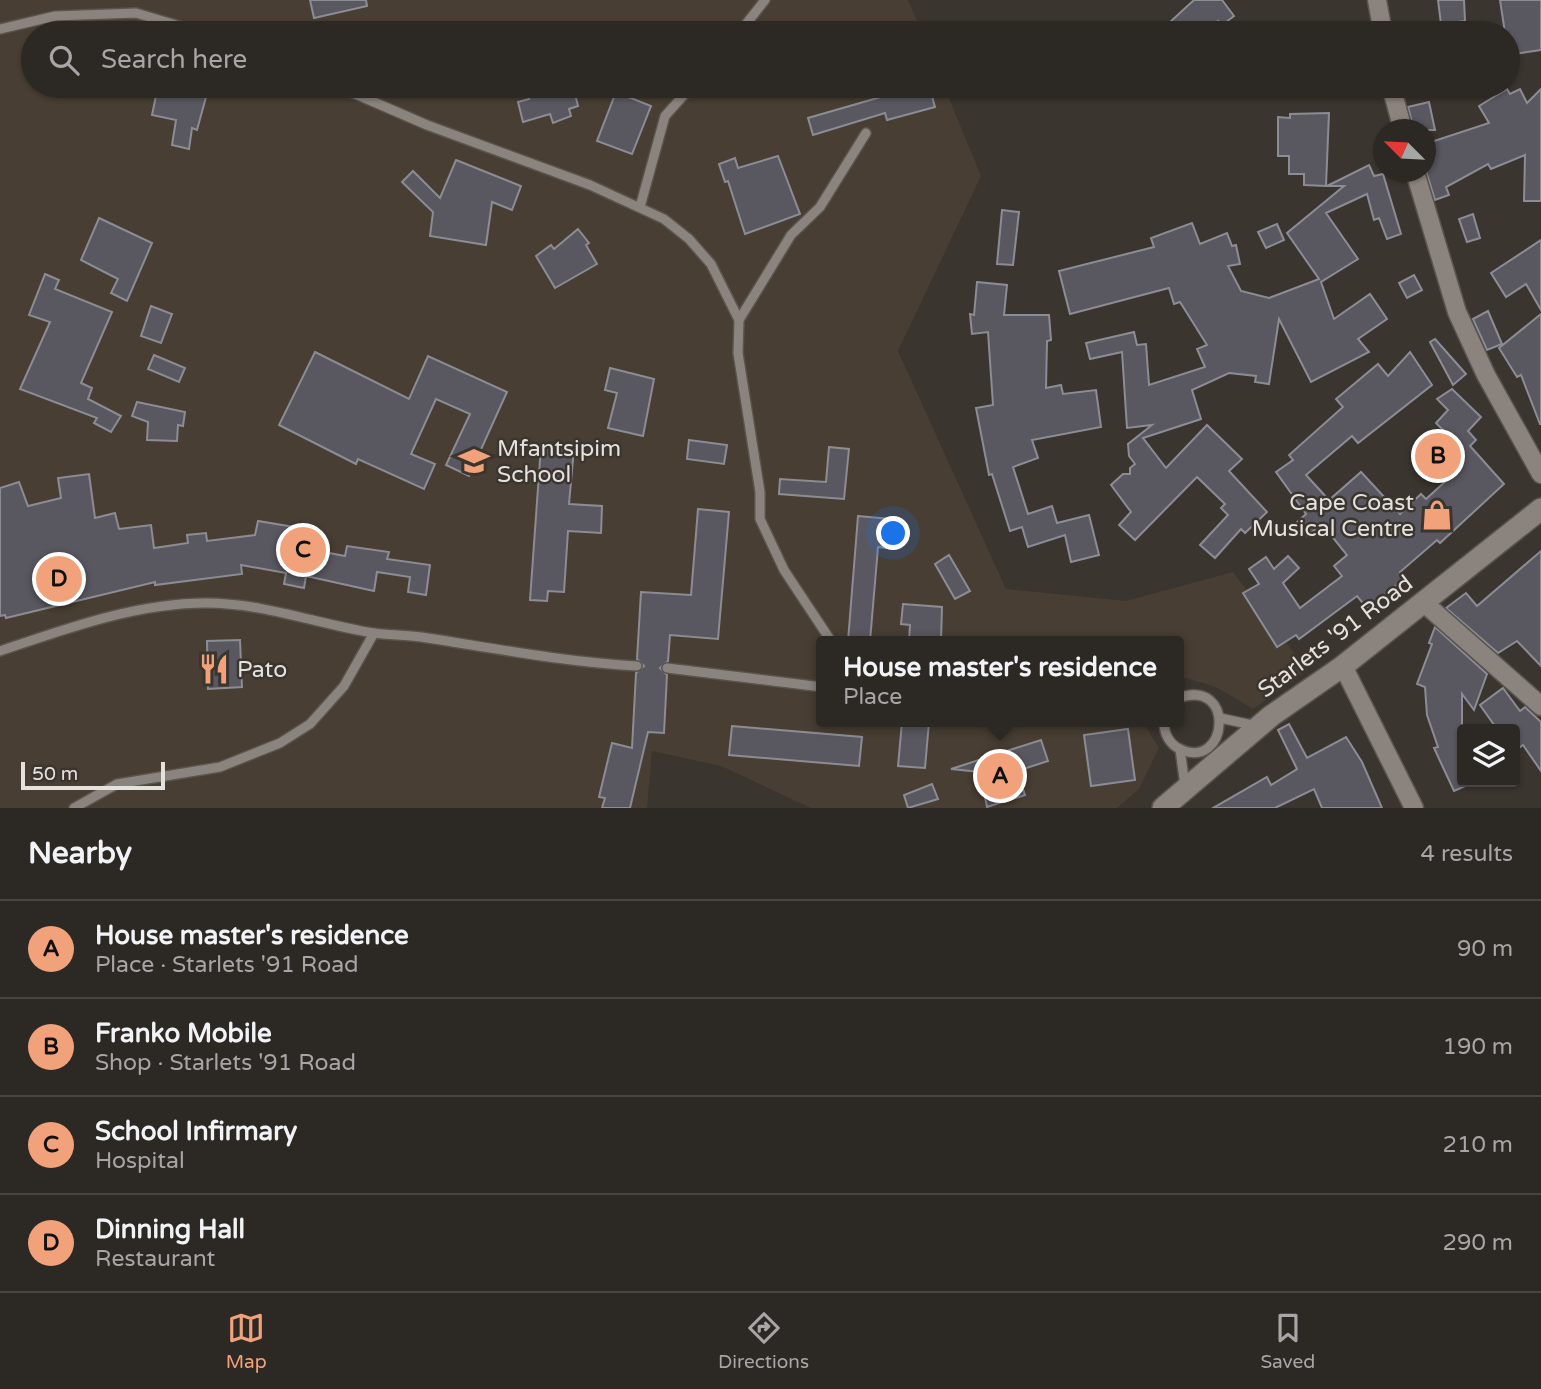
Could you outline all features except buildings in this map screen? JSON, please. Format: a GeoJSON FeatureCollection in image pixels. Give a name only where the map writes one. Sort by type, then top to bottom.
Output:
{"type":"FeatureCollection","features":[{"type":"Feature","properties":{"kind":"street"},"geometry":{"type":"LineString","coordinates":[[1377,0],[1381,21]]}},
{"type":"Feature","properties":{"kind":"street"},"geometry":{"type":"LineString","coordinates":[[1394,98],[1400,119]]}},
{"type":"Feature","properties":{"kind":"street"},"geometry":{"type":"LineString","coordinates":[[1418,182],[1457,312],[1486,375],[1541,474]]}},
{"type":"Feature","properties":{"kind":"street","name":"Starlets '91 Road"},"geometry":{"type":"LineString","coordinates":[[1163,808],[1259,727],[1343,666],[1541,509]]}},
{"type":"Feature","properties":{"kind":"street"},"geometry":{"type":"LineString","coordinates":[[1423,602],[1541,706]]}},
{"type":"Feature","properties":{"kind":"street"},"geometry":{"type":"LineString","coordinates":[[1343,666],[1414,808]]}},
{"type":"Feature","properties":{"kind":"lane"},"geometry":{"type":"LineString","coordinates":[[748,21],[765,0]]}},
{"type":"Feature","properties":{"kind":"lane"},"geometry":{"type":"LineString","coordinates":[[34,21],[55,16],[136,13],[163,21]]}},
{"type":"Feature","properties":{"kind":"lane"},"geometry":{"type":"LineString","coordinates":[[0,29],[21,24]]}},
{"type":"Feature","properties":{"kind":"lane"},"geometry":{"type":"LineString","coordinates":[[365,98],[427,125],[555,170],[640,207],[664,219],[689,239],[711,264],[739,320],[738,353],[760,492],[760,519],[784,570],[828,636]]}},
{"type":"Feature","properties":{"kind":"lane"},"geometry":{"type":"LineString","coordinates":[[640,207],[664,116],[681,98]]}},
{"type":"Feature","properties":{"kind":"lane"},"geometry":{"type":"LineString","coordinates":[[739,320],[791,235],[820,207],[866,133]]}},
{"type":"Feature","properties":{"kind":"lane"},"geometry":{"type":"LineString","coordinates":[[0,651],[43,634],[145,610],[192,604],[272,610],[374,633],[421,637],[599,664],[637,666]]}},
{"type":"Feature","properties":{"kind":"lane"},"geometry":{"type":"LineString","coordinates":[[74,808],[117,784],[220,767],[280,743],[310,724],[344,686],[374,633]]}},
{"type":"Feature","properties":{"kind":"lane"},"geometry":{"type":"LineString","coordinates":[[667,668],[816,686]]}},
{"type":"Feature","properties":{"kind":"lane"},"geometry":{"type":"LineString","coordinates":[[1165,727],[1167,737],[1180,749],[1198,752],[1218,736],[1220,718],[1217,709],[1204,697],[1184,697]]}},
{"type":"Feature","properties":{"kind":"lane"},"geometry":{"type":"LineString","coordinates":[[1220,718],[1259,727]]}},
{"type":"Feature","properties":{"kind":"lane"},"geometry":{"type":"LineString","coordinates":[[1180,749],[1186,789]]}},
{"type":"Feature","properties":{"kind":"shaded area","name":"Mfantsipim School"},"geometry":{"type":"Polygon","coordinates":[[[0,0],[908,0],[917,21],[21,21],[21,98],[949,98],[981,176],[898,351],[1006,589],[1126,601],[1233,572],[1307,670],[1253,709],[1216,687],[1184,677],[1184,636],[816,636],[816,727],[1146,727],[1159,748],[1139,789],[1117,808],[811,808],[721,766],[652,751],[647,808],[0,808],[0,0]]]}},
{"type":"Feature","properties":{"kind":"place","name":"Franko Mobile"},"geometry":{"type":"Point","coordinates":[1438,456]}},
{"type":"Feature","properties":{"kind":"place","name":"Mfantsipim School"},"geometry":{"type":"Point","coordinates":[474,461]}},
{"type":"Feature","properties":{"kind":"place","name":"Cape Coast Musical Centre"},"geometry":{"type":"Point","coordinates":[1437,515]}},
{"type":"Feature","properties":{"kind":"place","name":"School Infirmary"},"geometry":{"type":"Point","coordinates":[303,550]}},
{"type":"Feature","properties":{"kind":"place","name":"Dinning Hall"},"geometry":{"type":"Point","coordinates":[59,579]}},
{"type":"Feature","properties":{"kind":"place","name":"Pato"},"geometry":{"type":"Point","coordinates":[214,669]}},
{"type":"Feature","properties":{"kind":"place","name":"House master's residence"},"geometry":{"type":"Point","coordinates":[1000,776]}}]}
